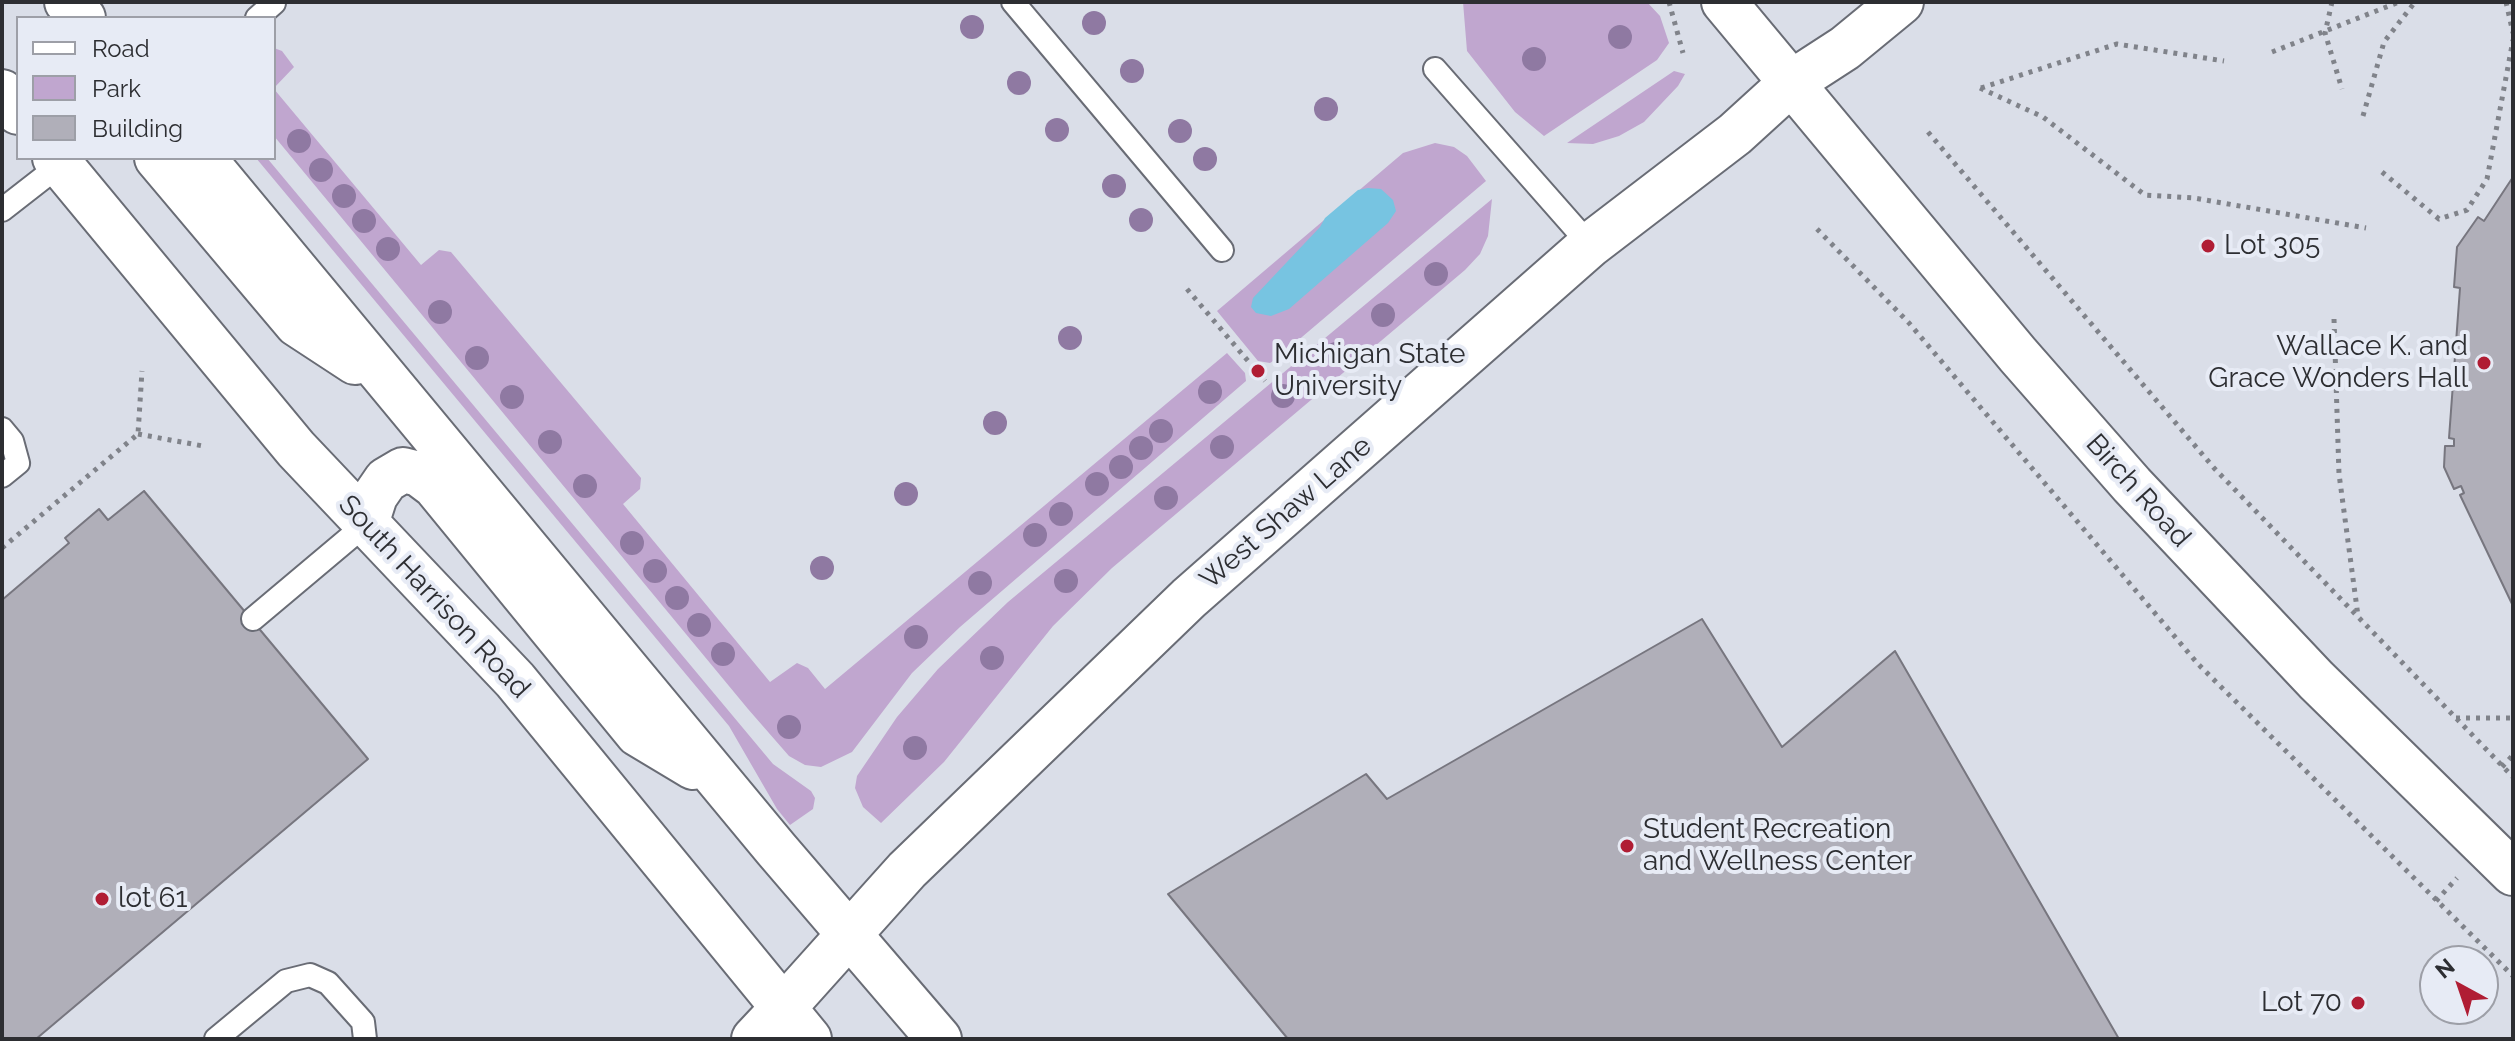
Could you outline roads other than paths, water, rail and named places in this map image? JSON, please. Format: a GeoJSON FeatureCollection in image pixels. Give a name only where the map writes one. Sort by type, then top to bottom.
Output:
{"type":"FeatureCollection","features":[{"type":"Feature","properties":{"kind":"street","name":"West Shaw Lane"},"geometry":{"type":"LineString","coordinates":[[754,1039],[796,1023],[851,935],[907,870],[1189,598],[1590,245],[1735,134],[1791,83],[1845,48],[1901,2]]}},
{"type":"Feature","properties":{"kind":"street","name":"Birch Road"},"geometry":{"type":"LineString","coordinates":[[1729,8],[2132,485],[2316,680],[2513,873]]}},
{"type":"Feature","properties":{"kind":"street"},"geometry":{"type":"LineString","coordinates":[[2,92],[16,110]]}},
{"type":"Feature","properties":{"kind":"street","name":"South Harrison Road"},"geometry":{"type":"LineString","coordinates":[[61,160],[296,449],[515,680],[796,1023]]}},
{"type":"Feature","properties":{"kind":"street"},"geometry":{"type":"LineString","coordinates":[[159,160],[297,324],[394,387]]}},
{"type":"Feature","properties":{"kind":"street"},"geometry":{"type":"LineString","coordinates":[[205,160],[939,1039]]}},
{"type":"Feature","properties":{"kind":"street"},"geometry":{"type":"LineString","coordinates":[[366,524],[375,496],[386,480],[403,470],[419,474],[435,486],[638,734],[723,784]]}},
{"type":"Feature","properties":{"kind":"lane"},"geometry":{"type":"LineString","coordinates":[[1013,2],[1222,250]]}},
{"type":"Feature","properties":{"kind":"lane"},"geometry":{"type":"LineString","coordinates":[[1435,69],[1590,245]]}},
{"type":"Feature","properties":{"kind":"lane"},"geometry":{"type":"LineString","coordinates":[[2,210],[61,160]]}},
{"type":"Feature","properties":{"kind":"lane"},"geometry":{"type":"LineString","coordinates":[[2,429],[12,441],[18,463],[2,476]]}},
{"type":"Feature","properties":{"kind":"lane"},"geometry":{"type":"LineString","coordinates":[[253,619],[366,524]]}},
{"type":"Feature","properties":{"kind":"lane"},"geometry":{"type":"LineString","coordinates":[[216,1039],[286,981],[310,975],[328,983],[363,1022],[365,1039]]}},
{"type":"Feature","properties":{"kind":"water"},"geometry":{"type":"Polygon","coordinates":[[[1381,189],[1393,200],[1396,211],[1388,223],[1289,309],[1271,316],[1256,313],[1251,307],[1253,298],[1325,218],[1358,190],[1381,189]]]}},
{"type":"Feature","properties":{"kind":"place","name":"Lot 305"},"geometry":{"type":"Point","coordinates":[2208,246]}},
{"type":"Feature","properties":{"kind":"place","name":"Wallace K. and Grace Wonders Hall"},"geometry":{"type":"Point","coordinates":[2484,363]}},
{"type":"Feature","properties":{"kind":"place","name":"Michigan State University"},"geometry":{"type":"Point","coordinates":[1258,371]}},
{"type":"Feature","properties":{"kind":"place","name":"Student Recreation and Wellness Center"},"geometry":{"type":"Point","coordinates":[1627,846]}},
{"type":"Feature","properties":{"kind":"place","name":"lot 61"},"geometry":{"type":"Point","coordinates":[102,899]}},
{"type":"Feature","properties":{"kind":"place","name":"Lot 70"},"geometry":{"type":"Point","coordinates":[2358,1003]}}]}
